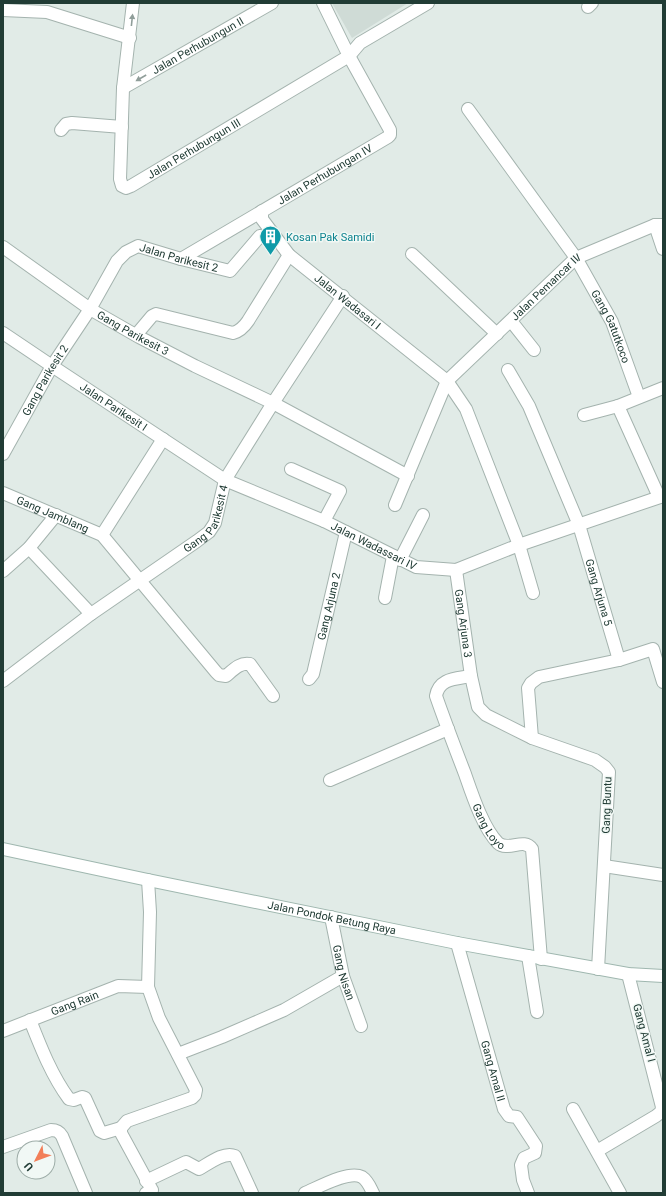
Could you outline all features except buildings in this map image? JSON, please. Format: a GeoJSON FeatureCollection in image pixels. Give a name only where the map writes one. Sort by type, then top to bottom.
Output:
{"type":"FeatureCollection","features":[{"type":"Feature","properties":{"kind":"street","name":"Jalan Perhubungun III"},"geometry":{"type":"LineString","coordinates":[[133,3],[123,88],[120,179],[122,186],[126,188],[349,56]]}},
{"type":"Feature","properties":{"kind":"street","name":"Jalan Perhubungun II"},"geometry":{"type":"LineString","coordinates":[[123,88],[272,3]]}},
{"type":"Feature","properties":{"kind":"street"},"geometry":{"type":"LineString","coordinates":[[323,3],[349,56],[360,43],[428,3]]}},
{"type":"Feature","properties":{"kind":"street"},"geometry":{"type":"LineString","coordinates":[[3,10],[47,12],[130,38]]}},
{"type":"Feature","properties":{"kind":"street","name":"Jalan Perhubungan IV"},"geometry":{"type":"LineString","coordinates":[[181,259],[390,135],[390,130],[349,56]]}},
{"type":"Feature","properties":{"kind":"street","name":"Gang Gatutkoco"},"geometry":{"type":"LineString","coordinates":[[468,109],[576,258],[612,322],[639,397]]}},
{"type":"Feature","properties":{"kind":"street"},"geometry":{"type":"LineString","coordinates":[[61,130],[66,124],[72,123],[122,127]]}},
{"type":"Feature","properties":{"kind":"street","name":"Jalan Wadasari I"},"geometry":{"type":"LineString","coordinates":[[262,211],[262,219],[290,255],[447,381],[466,409],[519,545],[533,593]]}},
{"type":"Feature","properties":{"kind":"street"},"geometry":{"type":"LineString","coordinates":[[659,225],[663,249]]}},
{"type":"Feature","properties":{"kind":"street","name":"Jalan Pemancar III"},"geometry":{"type":"LineString","coordinates":[[447,381],[576,258],[659,225]]}},
{"type":"Feature","properties":{"kind":"street","name":"Jalan Parikesit 2"},"geometry":{"type":"LineString","coordinates":[[90,308],[117,261],[126,252],[138,246],[181,259],[231,271],[260,236]]}},
{"type":"Feature","properties":{"kind":"street","name":"Gang Parikesit 3"},"geometry":{"type":"LineString","coordinates":[[3,247],[90,308],[136,335],[195,366],[273,403],[408,476]]}},
{"type":"Feature","properties":{"kind":"street"},"geometry":{"type":"LineString","coordinates":[[412,254],[497,334]]}},
{"type":"Feature","properties":{"kind":"street"},"geometry":{"type":"LineString","coordinates":[[136,335],[152,316],[156,314],[233,333],[237,332],[243,328],[248,321],[290,255]]}},
{"type":"Feature","properties":{"kind":"street","name":"Gang Parikesit 4"},"geometry":{"type":"LineString","coordinates":[[3,681],[91,614],[209,532],[215,523],[225,480],[343,296]]}},
{"type":"Feature","properties":{"kind":"street","name":"Gang Parikesit 2"},"geometry":{"type":"LineString","coordinates":[[4,448],[52,366],[90,308]]}},
{"type":"Feature","properties":{"kind":"street"},"geometry":{"type":"LineString","coordinates":[[511,321],[534,350]]}},
{"type":"Feature","properties":{"kind":"street","name":"Jalan Parikesit I"},"geometry":{"type":"LineString","coordinates":[[3,333],[225,480]]}},
{"type":"Feature","properties":{"kind":"street","name":"Gang Arjuna 5"},"geometry":{"type":"LineString","coordinates":[[508,370],[528,406],[579,525],[619,660]]}},
{"type":"Feature","properties":{"kind":"street"},"geometry":{"type":"LineString","coordinates":[[396,505],[447,381]]}},
{"type":"Feature","properties":{"kind":"street"},"geometry":{"type":"LineString","coordinates":[[584,414],[618,406],[663,388]]}},
{"type":"Feature","properties":{"kind":"street"},"geometry":{"type":"LineString","coordinates":[[618,406],[661,496]]}},
{"type":"Feature","properties":{"kind":"street"},"geometry":{"type":"LineString","coordinates":[[163,439],[102,535],[219,675],[226,676],[238,665],[246,663],[250,664],[273,696]]}},
{"type":"Feature","properties":{"kind":"street"},"geometry":{"type":"LineString","coordinates":[[291,469],[340,491],[324,521]]}},
{"type":"Feature","properties":{"kind":"street","name":"Jalan Wadassari IV"},"geometry":{"type":"LineString","coordinates":[[225,480],[324,521],[416,567],[456,570],[519,545],[661,496]]}},
{"type":"Feature","properties":{"kind":"street","name":"Gang Jamblang"},"geometry":{"type":"LineString","coordinates":[[3,493],[102,535]]}},
{"type":"Feature","properties":{"kind":"street"},"geometry":{"type":"LineString","coordinates":[[385,598],[396,558],[423,515]]}},
{"type":"Feature","properties":{"kind":"street"},"geometry":{"type":"LineString","coordinates":[[3,572],[29,548],[56,516]]}},
{"type":"Feature","properties":{"kind":"street","name":"Gang Arjuna 2"},"geometry":{"type":"LineString","coordinates":[[309,679],[313,674],[346,532]]}},
{"type":"Feature","properties":{"kind":"street"},"geometry":{"type":"LineString","coordinates":[[29,548],[91,614]]}},
{"type":"Feature","properties":{"kind":"street","name":"Gang Arjuna 3"},"geometry":{"type":"LineString","coordinates":[[456,570],[471,676]]}},
{"type":"Feature","properties":{"kind":"street"},"geometry":{"type":"LineString","coordinates":[[532,738],[528,688],[534,680],[539,677],[619,660],[658,647],[663,682]]}},
{"type":"Feature","properties":{"kind":"street","name":"Gang Loyo"},"geometry":{"type":"LineString","coordinates":[[471,676],[444,682],[437,690],[436,696],[476,805],[486,825],[498,843],[502,845],[525,844],[532,849],[541,959]]}},
{"type":"Feature","properties":{"kind":"street","name":"Gang Buntu"},"geometry":{"type":"LineString","coordinates":[[471,676],[478,707],[486,715],[532,738],[595,760],[609,772],[598,969]]}},
{"type":"Feature","properties":{"kind":"street"},"geometry":{"type":"LineString","coordinates":[[330,780],[448,729]]}},
{"type":"Feature","properties":{"kind":"street","name":"Jalan Pondok Betung Raya"},"geometry":{"type":"LineString","coordinates":[[3,848],[148,880],[457,943],[628,974],[663,976]]}},
{"type":"Feature","properties":{"kind":"street"},"geometry":{"type":"LineString","coordinates":[[604,866],[663,875]]}},
{"type":"Feature","properties":{"kind":"street"},"geometry":{"type":"LineString","coordinates":[[30,1020],[54,1075],[69,1099],[74,1100],[82,1097],[85,1098],[100,1131],[104,1133],[121,1128],[127,1121],[194,1096],[196,1088],[159,1018],[148,987],[150,912],[148,880]]}},
{"type":"Feature","properties":{"kind":"street","name":"Gang Nisan"},"geometry":{"type":"LineString","coordinates":[[331,917],[343,976],[361,1026]]}},
{"type":"Feature","properties":{"kind":"street","name":"Gang Amal II"},"geometry":{"type":"LineString","coordinates":[[457,943],[504,1109],[509,1116],[517,1117],[536,1146],[535,1153],[524,1158],[521,1165],[528,1193]]}},
{"type":"Feature","properties":{"kind":"street"},"geometry":{"type":"LineString","coordinates":[[528,956],[537,1012]]}},
{"type":"Feature","properties":{"kind":"street","name":"Gang Amal I"},"geometry":{"type":"LineString","coordinates":[[596,1151],[656,1116],[660,1112],[663,1105],[628,974]]}},
{"type":"Feature","properties":{"kind":"street"},"geometry":{"type":"LineString","coordinates":[[178,1054],[284,1010],[343,976]]}},
{"type":"Feature","properties":{"kind":"street","name":"Gang Rain"},"geometry":{"type":"LineString","coordinates":[[3,1031],[118,986],[148,987]]}},
{"type":"Feature","properties":{"kind":"street"},"geometry":{"type":"LineString","coordinates":[[573,1109],[620,1193]]}},
{"type":"Feature","properties":{"kind":"street"},"geometry":{"type":"LineString","coordinates":[[121,1128],[121,1133],[149,1189],[186,1162],[198,1169],[225,1155],[230,1154],[235,1156],[252,1193]]}},
{"type":"Feature","properties":{"kind":"street"},"geometry":{"type":"LineString","coordinates":[[3,1147],[50,1130],[60,1132],[86,1193]]}},
{"type":"Feature","properties":{"kind":"street"},"geometry":{"type":"LineString","coordinates":[[305,1193],[344,1176],[353,1175],[360,1176],[364,1179],[373,1193]]}},
{"type":"Feature","properties":{"kind":"shaded area"},"geometry":{"type":"Polygon","coordinates":[[[332,3],[408,3],[352,38],[332,3]]]}},
{"type":"Feature","properties":{"kind":"place","name":"Kosan Pak Samidi"},"geometry":{"type":"Point","coordinates":[270,256]}}]}
